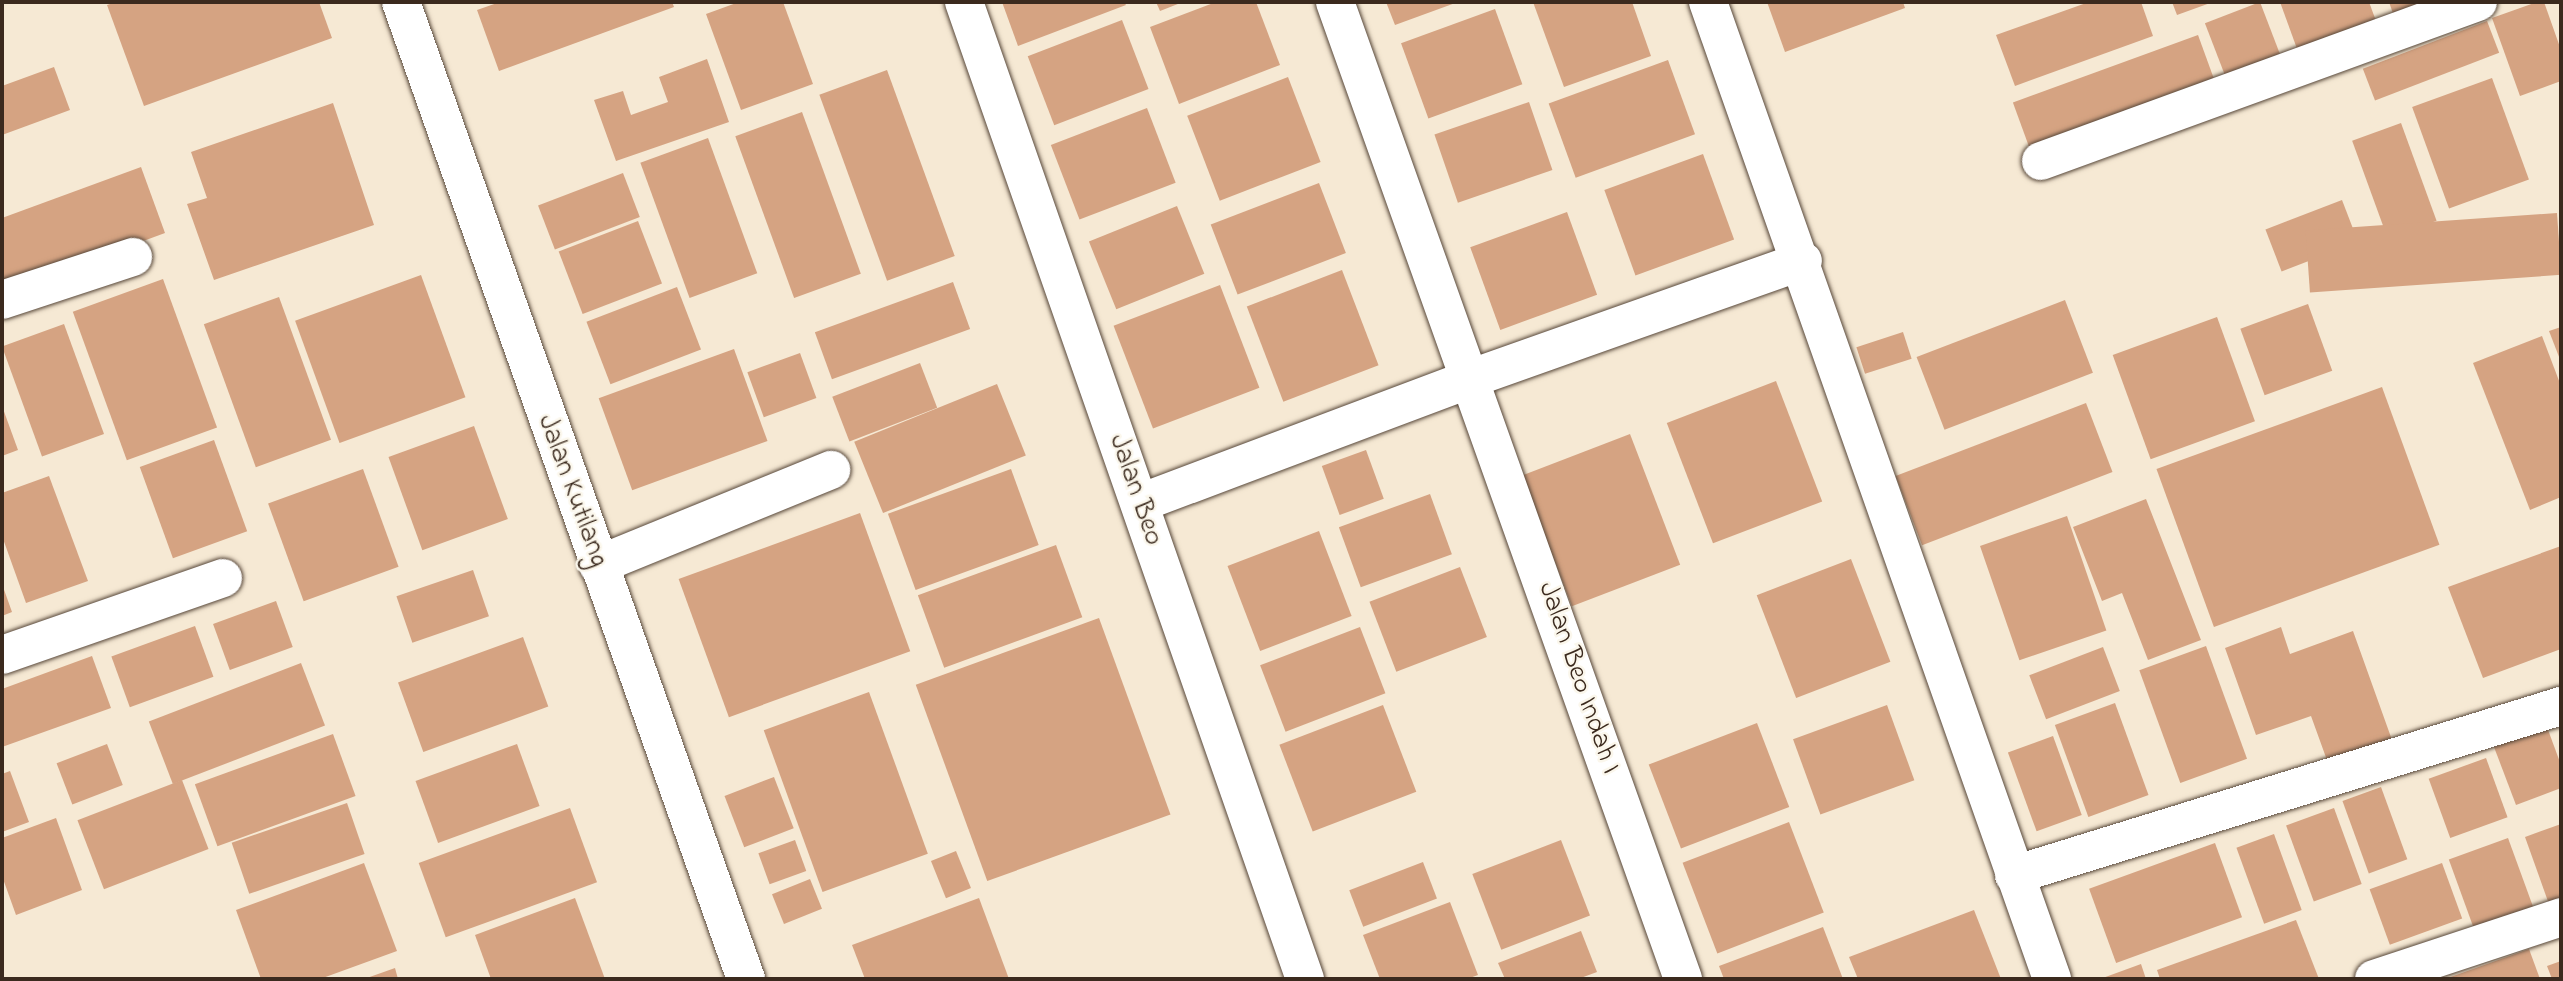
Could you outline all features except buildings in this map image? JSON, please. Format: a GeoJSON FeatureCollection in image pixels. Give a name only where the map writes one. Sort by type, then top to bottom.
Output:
{"type":"FeatureCollection","features":[{"type":"Feature","properties":{"kind":"street","name":"Jalan Kutilang"},"geometry":{"type":"LineString","coordinates":[[401,2],[746,979]]}},
{"type":"Feature","properties":{"kind":"street","name":"Jalan Beo"},"geometry":{"type":"LineString","coordinates":[[964,2],[1305,979]]}},
{"type":"Feature","properties":{"kind":"street","name":"Jalan Beo Indah I"},"geometry":{"type":"LineString","coordinates":[[1335,2],[1472,378],[1683,979]]}},
{"type":"Feature","properties":{"kind":"street"},"geometry":{"type":"LineString","coordinates":[[1708,2],[1803,261],[2052,979]]}},
{"type":"Feature","properties":{"kind":"street"},"geometry":{"type":"LineString","coordinates":[[2041,161],[2478,2]]}},
{"type":"Feature","properties":{"kind":"street"},"geometry":{"type":"LineString","coordinates":[[2,300],[133,257]]}},
{"type":"Feature","properties":{"kind":"street"},"geometry":{"type":"LineString","coordinates":[[1140,503],[1472,378],[1803,261]]}},
{"type":"Feature","properties":{"kind":"street"},"geometry":{"type":"LineString","coordinates":[[598,565],[831,471]]}},
{"type":"Feature","properties":{"kind":"street"},"geometry":{"type":"LineString","coordinates":[[2,655],[223,578]]}},
{"type":"Feature","properties":{"kind":"street"},"geometry":{"type":"LineString","coordinates":[[2014,875],[2561,706]]}},
{"type":"Feature","properties":{"kind":"street"},"geometry":{"type":"LineString","coordinates":[[2374,979],[2561,917]]}}]}
